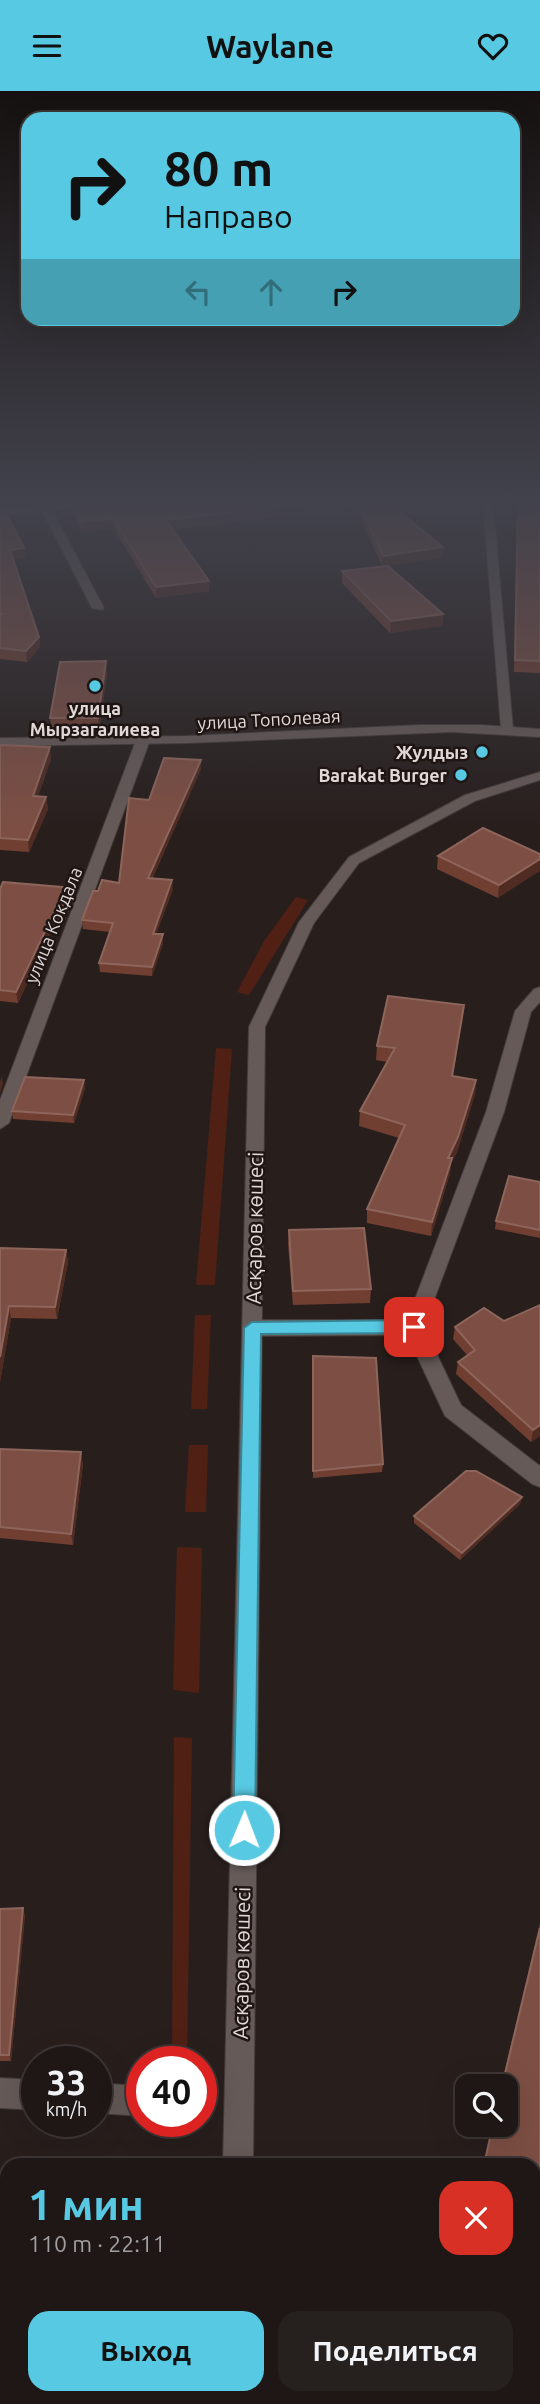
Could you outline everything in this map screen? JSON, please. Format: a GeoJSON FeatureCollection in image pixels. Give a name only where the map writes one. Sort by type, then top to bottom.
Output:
{"type":"FeatureCollection","features":[{"type":"Feature","properties":{"kind":"street"},"geometry":{"type":"LineString","coordinates":[[497,611],[507,729]]}},
{"type":"Feature","properties":{"kind":"street","name":"улица Тополевая"},"geometry":{"type":"LineString","coordinates":[[0,742],[142,743],[351,732],[507,729],[540,733]]}},
{"type":"Feature","properties":{"kind":"street","name":"улица Кокдала"},"geometry":{"type":"LineString","coordinates":[[0,1123],[142,743]]}},
{"type":"Feature","properties":{"kind":"street","name":"Асқаров көшесі"},"geometry":{"type":"LineString","coordinates":[[238,2158],[257,1027],[307,922],[355,860],[470,798],[540,776]]}},
{"type":"Feature","properties":{"kind":"street"},"geometry":{"type":"LineString","coordinates":[[540,992],[523,1011],[495,1112],[414,1327],[453,1410],[540,1478]]}},
{"type":"Feature","properties":{"kind":"street"},"geometry":{"type":"LineString","coordinates":[[252,1328],[414,1327]]}},
{"type":"Feature","properties":{"kind":"street"},"geometry":{"type":"LineString","coordinates":[[0,2093],[21,2094]]}},
{"type":"Feature","properties":{"kind":"shaded area"},"geometry":{"type":"Polygon","coordinates":[[[296,897],[308,900],[249,995],[237,992],[264,941],[296,897]]]}},
{"type":"Feature","properties":{"kind":"shaded area"},"geometry":{"type":"Polygon","coordinates":[[[216,1048],[232,1049],[215,1285],[196,1285],[216,1048]]]}},
{"type":"Feature","properties":{"kind":"shaded area"},"geometry":{"type":"Polygon","coordinates":[[[195,1315],[211,1315],[207,1409],[191,1409],[195,1315]]]}},
{"type":"Feature","properties":{"kind":"shaded area"},"geometry":{"type":"Polygon","coordinates":[[[189,1445],[208,1445],[206,1512],[185,1512],[189,1445]]]}},
{"type":"Feature","properties":{"kind":"shaded area"},"geometry":{"type":"Polygon","coordinates":[[[177,1547],[202,1548],[199,1693],[173,1690],[177,1547]]]}},
{"type":"Feature","properties":{"kind":"shaded area"},"geometry":{"type":"Polygon","coordinates":[[[174,1737],[192,1738],[187,2046],[172,2046],[174,1737]]]}},
{"type":"Feature","properties":{"kind":"building"},"geometry":{"type":"Polygon","coordinates":[[[0,611],[30,611],[39,637],[26,651],[0,648],[0,611]]]}},
{"type":"Feature","properties":{"kind":"building"},"geometry":{"type":"Polygon","coordinates":[[[381,611],[439,611],[443,614],[391,621],[381,611]]]}},
{"type":"Feature","properties":{"kind":"building"},"geometry":{"type":"Polygon","coordinates":[[[516,611],[540,611],[540,661],[515,660],[516,611]]]}},
{"type":"Feature","properties":{"kind":"building"},"geometry":{"type":"Polygon","coordinates":[[[106,661],[98,718],[50,718],[60,662],[106,661]]]}},
{"type":"Feature","properties":{"kind":"building"},"geometry":{"type":"Polygon","coordinates":[[[0,745],[50,747],[33,796],[46,797],[28,840],[0,838],[0,745]]]}},
{"type":"Feature","properties":{"kind":"building"},"geometry":{"type":"Polygon","coordinates":[[[164,758],[201,760],[148,878],[172,880],[153,934],[163,934],[152,967],[99,963],[113,923],[82,920],[93,891],[98,891],[102,880],[119,883],[129,798],[149,800],[164,758]]]}},
{"type":"Feature","properties":{"kind":"building"},"geometry":{"type":"Polygon","coordinates":[[[483,828],[540,854],[540,859],[499,885],[438,856],[483,828]]]}},
{"type":"Feature","properties":{"kind":"building"},"geometry":{"type":"Polygon","coordinates":[[[3,882],[73,888],[61,917],[53,916],[51,919],[16,992],[0,990],[0,889],[3,882]]]}},
{"type":"Feature","properties":{"kind":"building"},"geometry":{"type":"Polygon","coordinates":[[[388,996],[464,1005],[452,1076],[476,1080],[458,1137],[448,1158],[452,1158],[432,1222],[367,1209],[405,1125],[360,1111],[395,1048],[377,1046],[388,996]]]}},
{"type":"Feature","properties":{"kind":"building"},"geometry":{"type":"Polygon","coordinates":[[[25,1077],[84,1080],[73,1115],[12,1111],[25,1077]]]}},
{"type":"Feature","properties":{"kind":"building"},"geometry":{"type":"Polygon","coordinates":[[[509,1176],[540,1182],[540,1230],[496,1221],[509,1176]]]}},
{"type":"Feature","properties":{"kind":"building"},"geometry":{"type":"Polygon","coordinates":[[[364,1228],[371,1289],[293,1291],[289,1230],[364,1228]]]}},
{"type":"Feature","properties":{"kind":"building"},"geometry":{"type":"Polygon","coordinates":[[[0,1248],[66,1250],[55,1307],[9,1306],[0,1357],[0,1248]]]}},
{"type":"Feature","properties":{"kind":"building"},"geometry":{"type":"Polygon","coordinates":[[[540,1305],[540,1425],[533,1430],[458,1362],[475,1350],[455,1327],[484,1308],[504,1321],[540,1305]]]}},
{"type":"Feature","properties":{"kind":"building"},"geometry":{"type":"Polygon","coordinates":[[[313,1356],[376,1358],[383,1464],[313,1471],[313,1356]]]}},
{"type":"Feature","properties":{"kind":"building"},"geometry":{"type":"Polygon","coordinates":[[[0,1449],[81,1452],[71,1534],[0,1527],[0,1449]]]}},
{"type":"Feature","properties":{"kind":"building"},"geometry":{"type":"Polygon","coordinates":[[[466,1471],[476,1471],[522,1497],[462,1553],[414,1516],[466,1471]]]}},
{"type":"Feature","properties":{"kind":"building"},"geometry":{"type":"Polygon","coordinates":[[[23,1908],[9,2055],[0,2055],[0,1909],[23,1908]]]}},
{"type":"Feature","properties":{"kind":"building"},"geometry":{"type":"Polygon","coordinates":[[[540,1928],[540,2158],[486,2158],[490,2137],[518,2137],[518,2074],[505,2074],[540,1928]]]}},
{"type":"Feature","properties":{"kind":"place","name":"улица Мырзагалиева"},"geometry":{"type":"Point","coordinates":[95,686]}},
{"type":"Feature","properties":{"kind":"place","name":"Жулдыз"},"geometry":{"type":"Point","coordinates":[482,752]}},
{"type":"Feature","properties":{"kind":"place","name":"Barakat Burger"},"geometry":{"type":"Point","coordinates":[461,775]}},
{"type":"Feature","properties":{"kind":"route"},"geometry":{"type":"LineString","coordinates":[[244,1830],[252,1328],[414,1327]]}}]}
